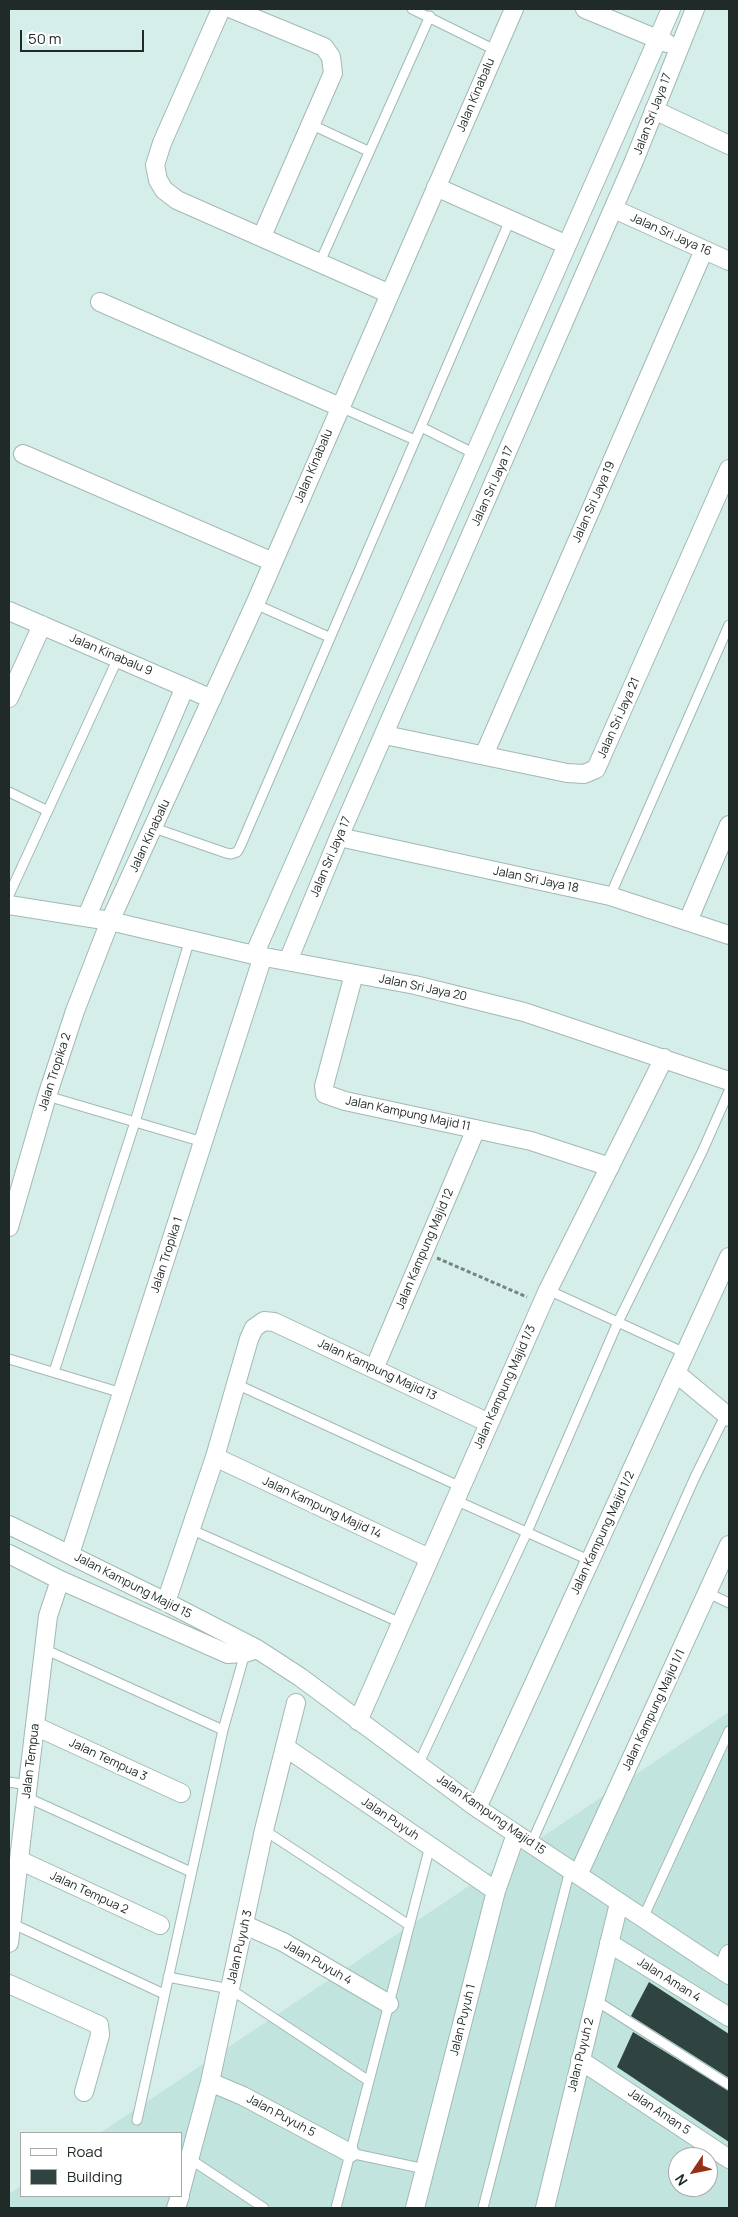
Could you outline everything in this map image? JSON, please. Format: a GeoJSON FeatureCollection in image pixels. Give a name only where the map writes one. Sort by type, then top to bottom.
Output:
{"type":"FeatureCollection","features":[{"type":"Feature","properties":{"kind":"street"},"geometry":{"type":"LineString","coordinates":[[222,9],[162,143],[155,166],[158,180],[164,190],[177,200],[390,294]]}},
{"type":"Feature","properties":{"kind":"street"},"geometry":{"type":"LineString","coordinates":[[232,9],[324,47],[331,57],[333,73],[262,236]]}},
{"type":"Feature","properties":{"kind":"street","name":"Jalan Kinabalu"},"geometry":{"type":"LineString","coordinates":[[110,921],[255,604],[514,9]]}},
{"type":"Feature","properties":{"kind":"street","name":"Jalan Sri Jaya 17"},"geometry":{"type":"LineString","coordinates":[[259,955],[475,454],[671,9]]}},
{"type":"Feature","properties":{"kind":"street","name":"Jalan Sri Jaya 17"},"geometry":{"type":"LineString","coordinates":[[288,961],[339,838],[614,209],[696,9]]}},
{"type":"Feature","properties":{"kind":"street"},"geometry":{"type":"LineString","coordinates":[[592,10],[679,48]]}},
{"type":"Feature","properties":{"kind":"street"},"geometry":{"type":"LineString","coordinates":[[654,110],[729,145]]}},
{"type":"Feature","properties":{"kind":"street"},"geometry":{"type":"LineString","coordinates":[[436,188],[567,246]]}},
{"type":"Feature","properties":{"kind":"street","name":"Jalan Sri Jaya 16"},"geometry":{"type":"LineString","coordinates":[[614,209],[729,261]]}},
{"type":"Feature","properties":{"kind":"street","name":"Jalan Sri Jaya 19"},"geometry":{"type":"LineString","coordinates":[[484,755],[704,250]]}},
{"type":"Feature","properties":{"kind":"street"},"geometry":{"type":"LineString","coordinates":[[100,302],[340,407]]}},
{"type":"Feature","properties":{"kind":"street"},"geometry":{"type":"LineString","coordinates":[[24,454],[273,562]]}},
{"type":"Feature","properties":{"kind":"street","name":"Jalan Sri Jaya 21"},"geometry":{"type":"LineString","coordinates":[[385,735],[567,773],[584,774],[596,769],[729,469]]}},
{"type":"Feature","properties":{"kind":"street","name":"Jalan Kinabalu 9"},"geometry":{"type":"LineString","coordinates":[[9,611],[212,699]]}},
{"type":"Feature","properties":{"kind":"street"},"geometry":{"type":"LineString","coordinates":[[9,698],[42,625]]}},
{"type":"Feature","properties":{"kind":"street"},"geometry":{"type":"LineString","coordinates":[[87,916],[185,687]]}},
{"type":"Feature","properties":{"kind":"street"},"geometry":{"type":"LineString","coordinates":[[688,921],[729,826]]}},
{"type":"Feature","properties":{"kind":"street","name":"Jalan Sri Jaya 18"},"geometry":{"type":"LineString","coordinates":[[339,838],[610,896],[729,935]]}},
{"type":"Feature","properties":{"kind":"street","name":"Jalan Sri Jaya 20"},"geometry":{"type":"LineString","coordinates":[[9,905],[87,916],[259,955],[415,985],[524,1012],[664,1058],[729,1082]]}},
{"type":"Feature","properties":{"kind":"street","name":"Jalan Tropika 2"},"geometry":{"type":"LineString","coordinates":[[9,1227],[47,1096],[75,1011],[110,921]]}},
{"type":"Feature","properties":{"kind":"street","name":"Jalan Tropika 1"},"geometry":{"type":"LineString","coordinates":[[70,1554],[203,1142],[259,955]]}},
{"type":"Feature","properties":{"kind":"street","name":"Jalan Kampung Majid 11"},"geometry":{"type":"LineString","coordinates":[[354,974],[324,1086],[325,1094],[345,1101],[531,1141],[610,1167]]}},
{"type":"Feature","properties":{"kind":"street","name":"Jalan Kampung Majid 1/3"},"geometry":{"type":"LineString","coordinates":[[358,1721],[545,1297],[664,1058]]}},
{"type":"Feature","properties":{"kind":"street","name":"Jalan Kampung Majid 12"},"geometry":{"type":"LineString","coordinates":[[374,1369],[476,1129]]}},
{"type":"Feature","properties":{"kind":"street","name":"Jalan Kampung Majid 1/2"},"geometry":{"type":"LineString","coordinates":[[477,1808],[729,1257]]}},
{"type":"Feature","properties":{"kind":"street","name":"Jalan Kampung Majid 13"},"geometry":{"type":"LineString","coordinates":[[236,1384],[254,1328],[264,1321],[274,1322],[489,1423]]}},
{"type":"Feature","properties":{"kind":"street"},"geometry":{"type":"LineString","coordinates":[[676,1373],[728,1416]]}},
{"type":"Feature","properties":{"kind":"street"},"geometry":{"type":"LineString","coordinates":[[166,1602],[215,1457],[236,1384]]}},
{"type":"Feature","properties":{"kind":"street","name":"Jalan Kampung Majid 14"},"geometry":{"type":"LineString","coordinates":[[215,1457],[430,1558]]}},
{"type":"Feature","properties":{"kind":"street","name":"Jalan Kampung Majid 15"},"geometry":{"type":"LineString","coordinates":[[9,1525],[166,1602],[300,1677],[477,1808],[642,1918],[727,1966]]}},
{"type":"Feature","properties":{"kind":"street","name":"Jalan Kampung Majid 1/1"},"geometry":{"type":"LineString","coordinates":[[574,1872],[708,1592],[729,1544]]}},
{"type":"Feature","properties":{"kind":"street","name":"Jalan Kampung Majid 15"},"geometry":{"type":"LineString","coordinates":[[9,1554],[60,1580],[228,1654],[251,1651]]}},
{"type":"Feature","properties":{"kind":"street","name":"Jalan Tempua"},"geometry":{"type":"LineString","coordinates":[[9,1943],[48,1616],[60,1580]]}},
{"type":"Feature","properties":{"kind":"street","name":"Jalan Puyuh 3"},"geometry":{"type":"LineString","coordinates":[[182,2187],[210,2082],[245,1926],[264,1830],[296,1703]]}},
{"type":"Feature","properties":{"kind":"street","name":"Jalan Tempua 3"},"geometry":{"type":"LineString","coordinates":[[35,1726],[181,1793]]}},
{"type":"Feature","properties":{"kind":"street","name":"Jalan Puyuh"},"geometry":{"type":"LineString","coordinates":[[285,1747],[496,1892]]}},
{"type":"Feature","properties":{"kind":"street","name":"Jalan Puyuh 1"},"geometry":{"type":"LineString","coordinates":[[415,2208],[496,1892],[524,1839]]}},
{"type":"Feature","properties":{"kind":"street","name":"Jalan Tempua 2"},"geometry":{"type":"LineString","coordinates":[[19,1860],[160,1925]]}},
{"type":"Feature","properties":{"kind":"street","name":"Jalan Puyuh 2"},"geometry":{"type":"LineString","coordinates":[[545,2208],[620,1903]]}},
{"type":"Feature","properties":{"kind":"street","name":"Jalan Puyuh 4"},"geometry":{"type":"LineString","coordinates":[[245,1926],[283,1942],[389,2004]]}},
{"type":"Feature","properties":{"kind":"street","name":"Jalan Aman 4"},"geometry":{"type":"LineString","coordinates":[[610,1943],[729,2017]]}},
{"type":"Feature","properties":{"kind":"street"},"geometry":{"type":"LineString","coordinates":[[9,1984],[99,2026],[100,2034],[84,2092]]}},
{"type":"Feature","properties":{"kind":"street","name":"Jalan Aman 5"},"geometry":{"type":"LineString","coordinates":[[580,2060],[729,2160]]}},
{"type":"Feature","properties":{"kind":"street","name":"Jalan Puyuh 5"},"geometry":{"type":"LineString","coordinates":[[210,2082],[243,2096],[350,2153]]}},
{"type":"Feature","properties":{"kind":"lane"},"geometry":{"type":"LineString","coordinates":[[412,9],[430,16],[495,50]]}},
{"type":"Feature","properties":{"kind":"lane"},"geometry":{"type":"LineString","coordinates":[[320,262],[430,16]]}},
{"type":"Feature","properties":{"kind":"lane"},"geometry":{"type":"LineString","coordinates":[[310,124],[368,151]]}},
{"type":"Feature","properties":{"kind":"lane"},"geometry":{"type":"LineString","coordinates":[[154,828],[226,853],[237,852],[510,220]]}},
{"type":"Feature","properties":{"kind":"lane"},"geometry":{"type":"LineString","coordinates":[[340,407],[415,440]]}},
{"type":"Feature","properties":{"kind":"lane"},"geometry":{"type":"LineString","coordinates":[[421,427],[475,454]]}},
{"type":"Feature","properties":{"kind":"lane"},"geometry":{"type":"LineString","coordinates":[[255,604],[329,636]]}},
{"type":"Feature","properties":{"kind":"lane"},"geometry":{"type":"LineString","coordinates":[[610,896],[729,625]]}},
{"type":"Feature","properties":{"kind":"lane"},"geometry":{"type":"LineString","coordinates":[[9,895],[118,658]]}},
{"type":"Feature","properties":{"kind":"lane"},"geometry":{"type":"LineString","coordinates":[[9,792],[48,811]]}},
{"type":"Feature","properties":{"kind":"lane"},"geometry":{"type":"LineString","coordinates":[[54,1372],[135,1122],[190,939]]}},
{"type":"Feature","properties":{"kind":"lane"},"geometry":{"type":"LineString","coordinates":[[418,1764],[527,1532],[618,1322],[702,1152],[729,1091]]}},
{"type":"Feature","properties":{"kind":"lane"},"geometry":{"type":"LineString","coordinates":[[47,1096],[203,1142]]}},
{"type":"Feature","properties":{"kind":"lane"},"geometry":{"type":"LineString","coordinates":[[545,1297],[618,1322],[685,1353]]}},
{"type":"Feature","properties":{"kind":"lane"},"geometry":{"type":"LineString","coordinates":[[9,1359],[122,1393]]}},
{"type":"Feature","properties":{"kind":"lane"},"geometry":{"type":"LineString","coordinates":[[236,1384],[458,1494],[527,1532],[591,1560]]}},
{"type":"Feature","properties":{"kind":"lane"},"geometry":{"type":"LineString","coordinates":[[524,1839],[695,1477],[728,1416]]}},
{"type":"Feature","properties":{"kind":"lane"},"geometry":{"type":"LineString","coordinates":[[190,1529],[401,1623]]}},
{"type":"Feature","properties":{"kind":"lane"},"geometry":{"type":"LineString","coordinates":[[708,1592],[729,1603]]}},
{"type":"Feature","properties":{"kind":"lane"},"geometry":{"type":"LineString","coordinates":[[44,1649],[223,1730]]}},
{"type":"Feature","properties":{"kind":"lane"},"geometry":{"type":"LineString","coordinates":[[137,2120],[190,1872],[223,1730],[251,1651]]}},
{"type":"Feature","properties":{"kind":"lane"},"geometry":{"type":"LineString","coordinates":[[642,1918],[729,1731]]}},
{"type":"Feature","properties":{"kind":"lane"},"geometry":{"type":"LineString","coordinates":[[9,1782],[190,1872]]}},
{"type":"Feature","properties":{"kind":"lane"},"geometry":{"type":"LineString","coordinates":[[264,1830],[409,1925]]}},
{"type":"Feature","properties":{"kind":"lane"},"geometry":{"type":"LineString","coordinates":[[336,2208],[430,1846]]}},
{"type":"Feature","properties":{"kind":"lane"},"geometry":{"type":"LineString","coordinates":[[483,2208],[574,1872]]}},
{"type":"Feature","properties":{"kind":"lane"},"geometry":{"type":"LineString","coordinates":[[11,1923],[164,1994]]}},
{"type":"Feature","properties":{"kind":"lane"},"geometry":{"type":"LineString","coordinates":[[168,1977],[230,1989],[369,2081]]}},
{"type":"Feature","properties":{"kind":"lane"},"geometry":{"type":"LineString","coordinates":[[595,2000],[729,2085]]}},
{"type":"Feature","properties":{"kind":"lane"},"geometry":{"type":"LineString","coordinates":[[350,2153],[425,2169]]}},
{"type":"Feature","properties":{"kind":"lane"},"geometry":{"type":"LineString","coordinates":[[190,2159],[264,2208]]}},
{"type":"Feature","properties":{"kind":"path"},"geometry":{"type":"LineString","coordinates":[[424,1252],[545,1297]]}},
{"type":"Feature","properties":{"kind":"shaded area"},"geometry":{"type":"Polygon","coordinates":[[[729,1712],[729,2208],[9,2208],[9,2194],[20,2187],[20,2197],[182,2197],[182,2132],[101,2132],[729,1712]]]}},
{"type":"Feature","properties":{"kind":"building"},"geometry":{"type":"Polygon","coordinates":[[[649,1982],[729,2034],[729,2078],[631,2016],[649,1982]]]}},
{"type":"Feature","properties":{"kind":"building"},"geometry":{"type":"Polygon","coordinates":[[[633,2032],[729,2091],[729,2142],[617,2067],[633,2032]]]}}]}
